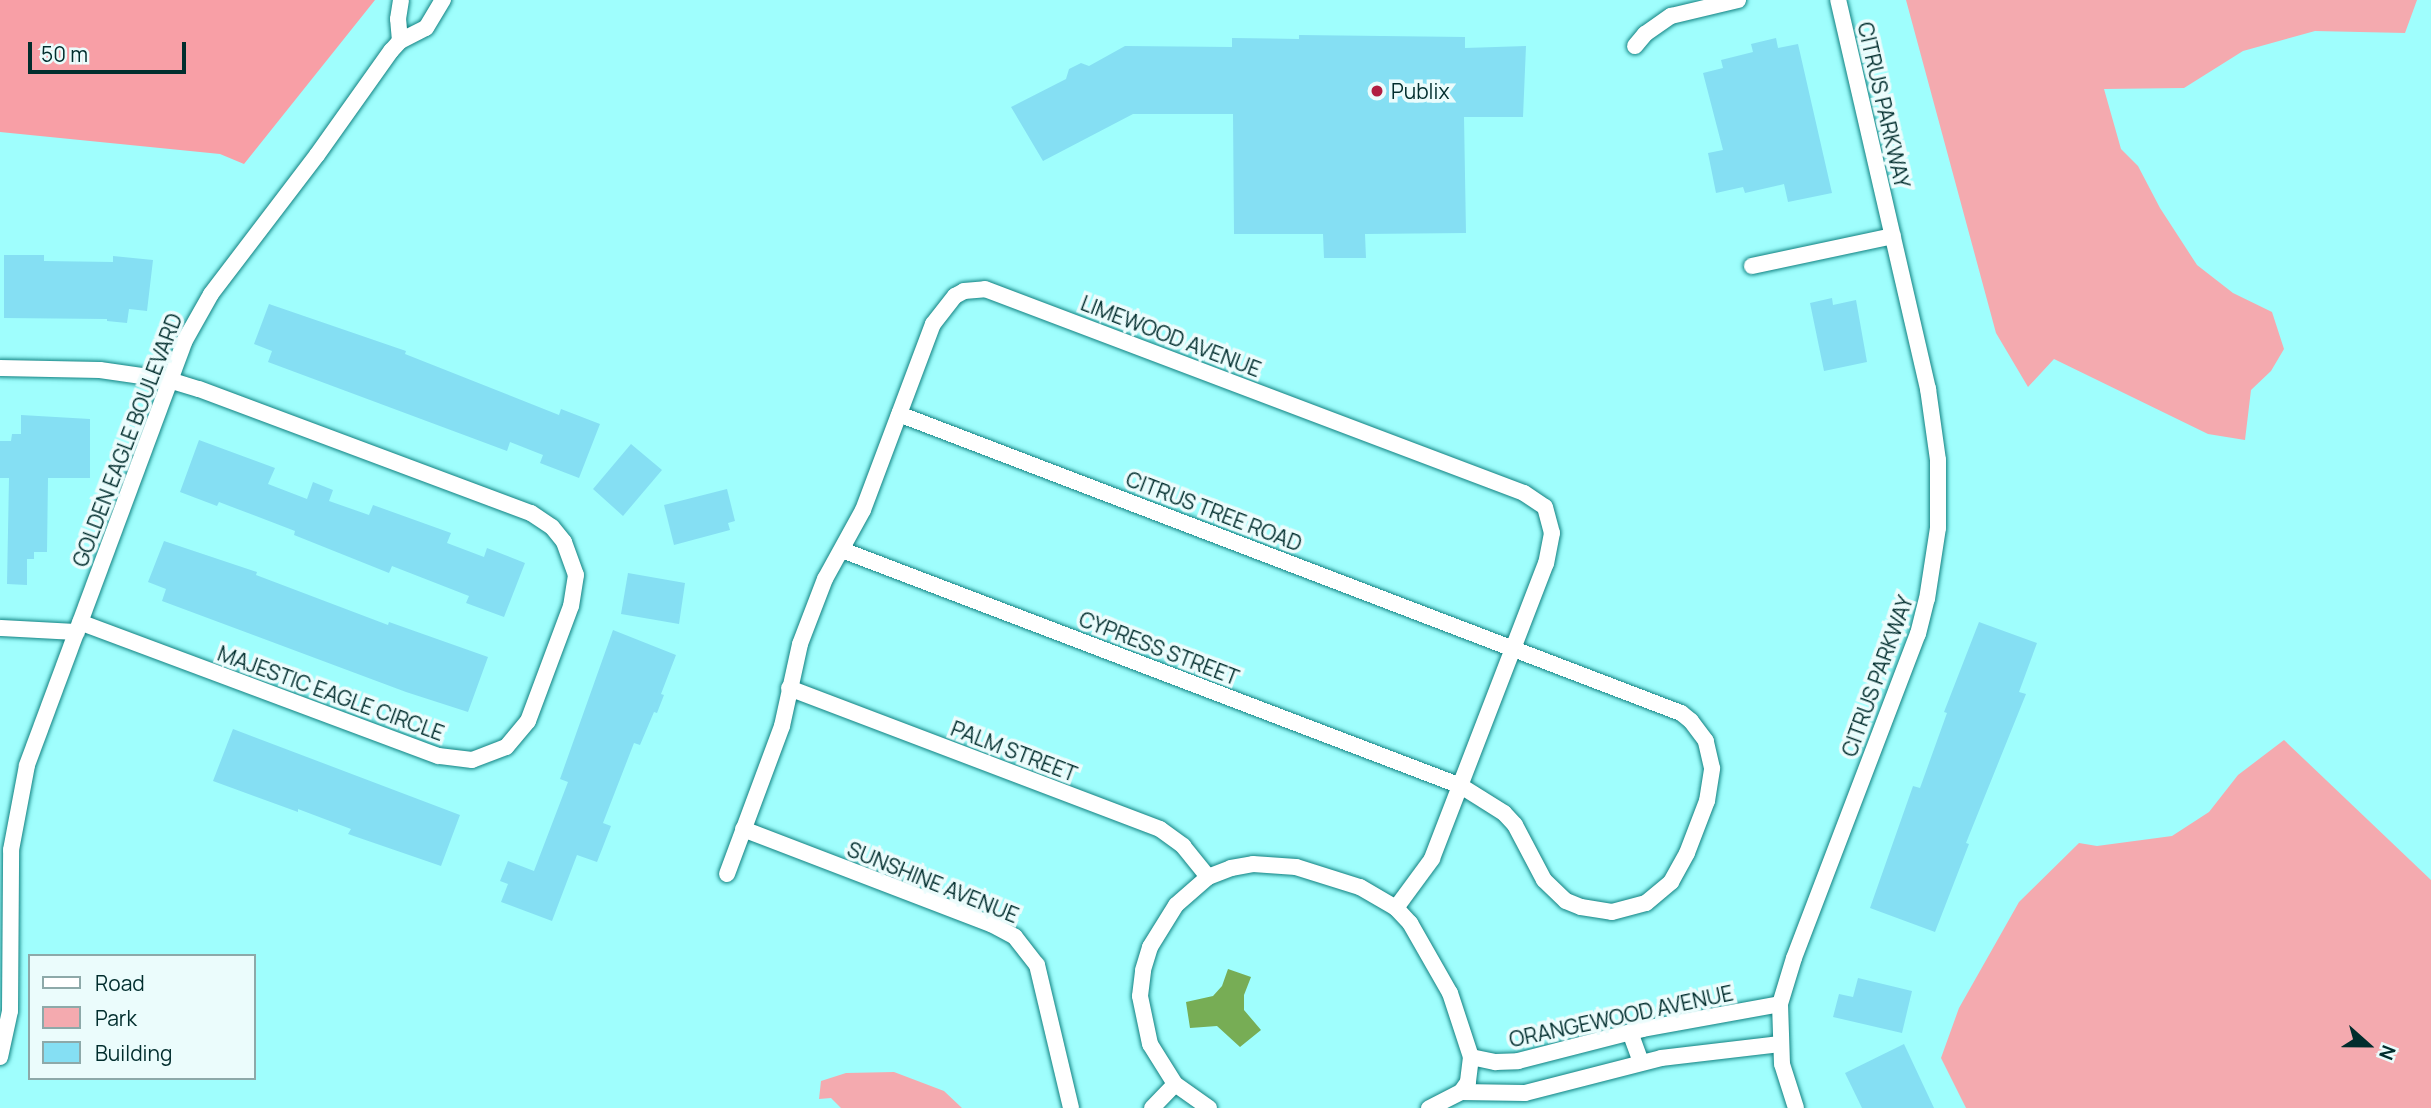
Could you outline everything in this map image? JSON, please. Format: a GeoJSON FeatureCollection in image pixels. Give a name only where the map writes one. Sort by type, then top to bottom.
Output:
{"type":"FeatureCollection","features":[{"type":"Feature","properties":{"kind":"street"},"geometry":{"type":"LineString","coordinates":[[400,41],[398,19],[401,0]]}},
{"type":"Feature","properties":{"kind":"street","name":"GOLDEN EAGLE BOULEVARD"},"geometry":{"type":"LineString","coordinates":[[0,1057],[10,1010],[12,970],[5,887],[27,765],[169,380],[192,325],[211,293],[400,41],[426,28],[443,0]]}},
{"type":"Feature","properties":{"kind":"street"},"geometry":{"type":"LineString","coordinates":[[1635,46],[1646,34],[1671,16],[1738,0]]}},
{"type":"Feature","properties":{"kind":"street","name":"CITRUS PARKWAY"},"geometry":{"type":"LineString","coordinates":[[1797,1108],[1787,1083],[1780,1044],[1780,1004],[1794,958],[1918,634],[1934,563],[1938,494],[1934,423],[1838,0]]}},
{"type":"Feature","properties":{"kind":"street"},"geometry":{"type":"LineString","coordinates":[[1752,266],[1892,236]]}},
{"type":"Feature","properties":{"kind":"street","name":"LIMEWOOD AVENUE"},"geometry":{"type":"LineString","coordinates":[[727,874],[786,714],[789,688],[800,644],[825,579],[863,510],[939,312],[964,291],[985,289],[1485,478],[1535,499],[1550,519],[1550,547],[1461,786],[1432,859],[1396,908]]}},
{"type":"Feature","properties":{"kind":"street","name":"MAJESTIC EAGLE CIRCLE"},"geometry":{"type":"LineString","coordinates":[[0,368],[100,370],[169,380],[531,513],[552,527],[564,542],[576,575],[571,606],[528,721],[506,747],[472,760],[438,757],[78,627],[0,628]]}},
{"type":"Feature","properties":{"kind":"street","name":"CITRUS TREE ROAD"},"geometry":{"type":"LineString","coordinates":[[899,414],[1670,708],[1691,721],[1706,741],[1712,768],[1707,800],[1680,868],[1660,894],[1630,909],[1597,911],[1566,901],[1553,892],[1532,861],[1515,825],[1491,803],[1461,786]]}},
{"type":"Feature","properties":{"kind":"street","name":"CYPRESS STREET"},"geometry":{"type":"LineString","coordinates":[[842,550],[1461,786]]}},
{"type":"Feature","properties":{"kind":"street","name":"PALM STREET"},"geometry":{"type":"LineString","coordinates":[[789,688],[1160,829],[1183,846],[1208,877]]}},
{"type":"Feature","properties":{"kind":"street","name":"SUNSHINE AVENUE"},"geometry":{"type":"LineString","coordinates":[[743,830],[991,924],[1015,937],[1037,965],[1071,1108]]}},
{"type":"Feature","properties":{"kind":"street"},"geometry":{"type":"LineString","coordinates":[[1209,1108],[1175,1084],[1150,1044],[1143,1021],[1140,996],[1143,970],[1150,947],[1176,905],[1208,877],[1231,868],[1253,864],[1296,867],[1360,887],[1396,908],[1410,923],[1438,967],[1461,1022],[1471,1057],[1468,1082],[1461,1092],[1430,1108]]}},
{"type":"Feature","properties":{"kind":"street","name":"ORANGEWOOD AVENUE"},"geometry":{"type":"LineString","coordinates":[[1471,1057],[1495,1062],[1518,1061],[1630,1031],[1780,1004]]}},
{"type":"Feature","properties":{"kind":"street"},"geometry":{"type":"LineString","coordinates":[[1630,1031],[1641,1062]]}},
{"type":"Feature","properties":{"kind":"street"},"geometry":{"type":"LineString","coordinates":[[1461,1092],[1527,1100],[1641,1062],[1704,1051],[1780,1044]]}},
{"type":"Feature","properties":{"kind":"street"},"geometry":{"type":"LineString","coordinates":[[1152,1108],[1175,1084]]}},
{"type":"Feature","properties":{"kind":"green space"},"geometry":{"type":"Polygon","coordinates":[[[1906,0],[2417,0],[2405,33],[2315,31],[2243,51],[2184,88],[2104,89],[2121,149],[2138,166],[2160,208],[2197,265],[2233,293],[2272,312],[2284,349],[2271,371],[2251,390],[2245,440],[2208,434],[2054,359],[2028,387],[1996,333],[1906,0]]]}},
{"type":"Feature","properties":{"kind":"green space"},"geometry":{"type":"Polygon","coordinates":[[[2284,740],[2431,880],[2431,1108],[1966,1108],[1941,1058],[1959,1008],[2019,902],[2079,843],[2097,846],[2172,836],[2209,812],[2238,775],[2284,740]]]}},
{"type":"Feature","properties":{"kind":"green space"},"geometry":{"type":"Polygon","coordinates":[[[894,1072],[944,1091],[962,1108],[841,1108],[831,1098],[819,1099],[821,1081],[846,1073],[894,1072]]]}},
{"type":"Feature","properties":{"kind":"shaded area"},"geometry":{"type":"Polygon","coordinates":[[[0,0],[375,0],[244,164],[220,154],[0,132],[0,0]]]}},
{"type":"Feature","properties":{"kind":"shaded area"},"geometry":{"type":"Polygon","coordinates":[[[1228,969],[1251,977],[1244,995],[1244,1010],[1261,1030],[1240,1047],[1217,1026],[1190,1028],[1186,1002],[1213,996],[1222,986],[1228,969]]]}},
{"type":"Feature","properties":{"kind":"building"},"geometry":{"type":"Polygon","coordinates":[[[1299,35],[1465,37],[1465,48],[1526,46],[1523,117],[1464,117],[1466,233],[1365,234],[1366,258],[1324,258],[1323,234],[1234,234],[1233,114],[1133,114],[1043,161],[1011,107],[1066,79],[1069,69],[1081,63],[1089,66],[1125,46],[1232,47],[1232,38],[1299,39],[1299,35]]]}},
{"type":"Feature","properties":{"kind":"building"},"geometry":{"type":"Polygon","coordinates":[[[1776,38],[1778,48],[1798,44],[1832,193],[1788,202],[1784,184],[1745,193],[1743,187],[1716,193],[1708,153],[1723,150],[1703,73],[1723,68],[1721,60],[1753,52],[1751,44],[1776,38]]]}},
{"type":"Feature","properties":{"kind":"building"},"geometry":{"type":"Polygon","coordinates":[[[4,255],[44,255],[44,261],[113,262],[113,256],[153,260],[147,311],[129,309],[127,323],[107,319],[4,318],[4,255]]]}},
{"type":"Feature","properties":{"kind":"building"},"geometry":{"type":"Polygon","coordinates":[[[1832,298],[1833,305],[1856,300],[1867,362],[1824,371],[1810,303],[1832,298]]]}},
{"type":"Feature","properties":{"kind":"building"},"geometry":{"type":"Polygon","coordinates":[[[269,304],[406,351],[405,354],[559,415],[561,409],[600,424],[579,478],[540,463],[543,455],[510,442],[507,451],[268,362],[272,351],[254,344],[269,304]]]}},
{"type":"Feature","properties":{"kind":"building"},"geometry":{"type":"Polygon","coordinates":[[[21,415],[90,419],[90,478],[48,478],[47,552],[34,552],[34,559],[27,559],[27,585],[7,584],[9,478],[0,478],[0,441],[11,441],[12,434],[21,434],[21,415]]]}},
{"type":"Feature","properties":{"kind":"building"},"geometry":{"type":"Polygon","coordinates":[[[199,440],[275,468],[268,484],[307,499],[313,482],[333,490],[329,501],[369,515],[373,505],[451,533],[447,543],[484,557],[487,548],[525,563],[504,617],[466,603],[469,596],[392,566],[389,573],[294,535],[295,531],[219,502],[217,506],[180,492],[199,440]]]}},
{"type":"Feature","properties":{"kind":"building"},"geometry":{"type":"Polygon","coordinates":[[[631,444],[662,470],[623,516],[593,489],[631,444]]]}},
{"type":"Feature","properties":{"kind":"building"},"geometry":{"type":"Polygon","coordinates":[[[727,489],[735,521],[728,523],[730,530],[674,545],[664,505],[727,489]]]}},
{"type":"Feature","properties":{"kind":"building"},"geometry":{"type":"Polygon","coordinates":[[[164,541],[257,572],[256,575],[388,625],[389,622],[488,657],[468,712],[406,692],[162,601],[166,589],[148,582],[164,541]]]}},
{"type":"Feature","properties":{"kind":"building"},"geometry":{"type":"Polygon","coordinates":[[[628,573],[685,583],[679,624],[621,614],[628,573]]]}},
{"type":"Feature","properties":{"kind":"building"},"geometry":{"type":"Polygon","coordinates":[[[1979,622],[2037,643],[2019,692],[2026,694],[1966,843],[1969,844],[1935,932],[1870,908],[1913,786],[1920,788],[1947,713],[1944,712],[1979,622]]]}},
{"type":"Feature","properties":{"kind":"building"},"geometry":{"type":"Polygon","coordinates":[[[613,630],[676,655],[661,694],[664,695],[657,713],[654,712],[640,745],[634,743],[603,823],[611,826],[597,862],[577,855],[552,921],[501,902],[508,884],[500,881],[508,861],[534,871],[568,782],[560,779],[613,630]]]}},
{"type":"Feature","properties":{"kind":"building"},"geometry":{"type":"Polygon","coordinates":[[[233,729],[460,815],[441,866],[348,834],[351,829],[298,809],[298,812],[213,781],[233,729]]]}},
{"type":"Feature","properties":{"kind":"building"},"geometry":{"type":"Polygon","coordinates":[[[1858,978],[1912,991],[1902,1033],[1833,1017],[1839,994],[1853,997],[1858,978]]]}},
{"type":"Feature","properties":{"kind":"building"},"geometry":{"type":"Polygon","coordinates":[[[1904,1044],[1934,1108],[1862,1108],[1845,1073],[1904,1044]]]}},
{"type":"Feature","properties":{"kind":"place","name":"Publix"},"geometry":{"type":"Point","coordinates":[1377,91]}}]}
